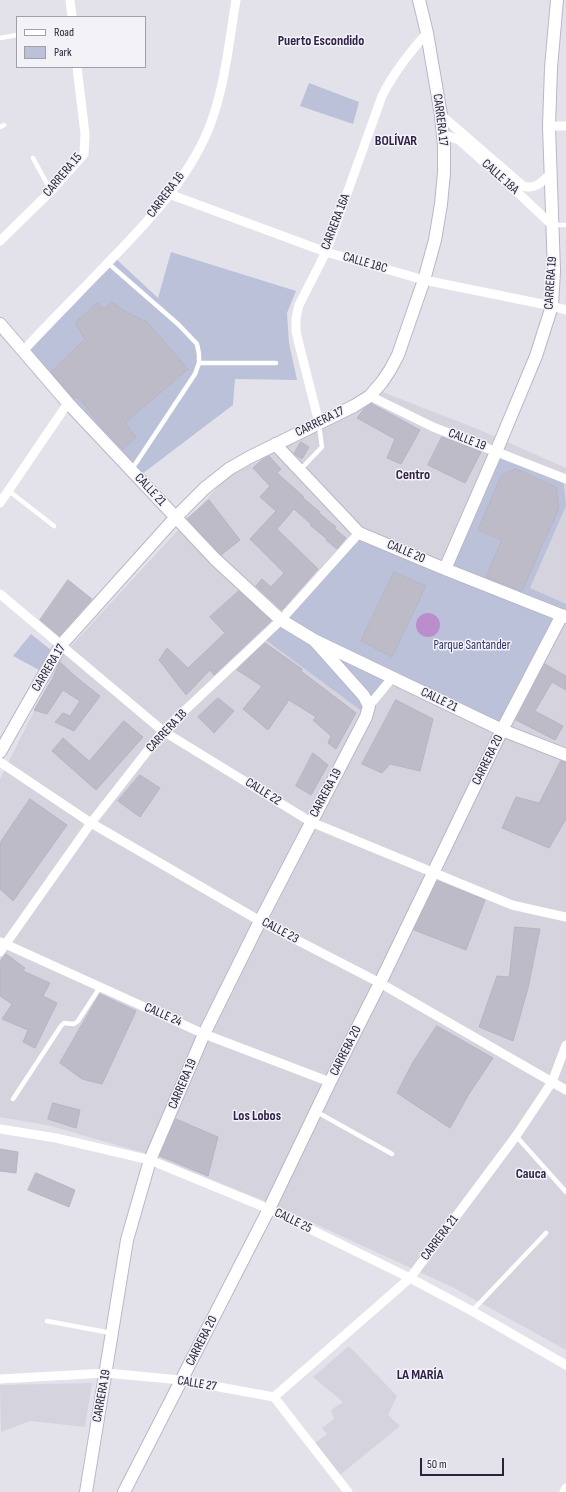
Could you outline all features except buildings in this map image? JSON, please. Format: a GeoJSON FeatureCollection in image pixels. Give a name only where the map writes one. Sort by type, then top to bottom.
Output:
{"type":"FeatureCollection","features":[{"type":"Feature","properties":{"kind":"main road","name":"CARRERA 17"},"geometry":{"type":"LineString","coordinates":[[0,752],[61,645],[205,488],[229,469],[275,444],[354,406],[370,396],[390,370],[398,355],[424,280],[435,240],[441,204],[445,159],[441,115],[427,33],[419,0]]}},
{"type":"Feature","properties":{"kind":"main road","name":"CARRERA 19"},"geometry":{"type":"LineString","coordinates":[[445,569],[536,356],[552,306],[554,270],[549,126],[551,68],[557,0]]}},
{"type":"Feature","properties":{"kind":"main road","name":"CALLE 21"},"geometry":{"type":"LineString","coordinates":[[0,324],[68,403],[176,518],[215,559],[281,620],[314,640],[392,678],[502,730],[566,755]]}},
{"type":"Feature","properties":{"kind":"main road","name":"CALLE 20"},"geometry":{"type":"LineString","coordinates":[[275,444],[359,533],[445,569],[565,614]]}},
{"type":"Feature","properties":{"kind":"main road","name":"CARRERA 20"},"geometry":{"type":"LineString","coordinates":[[124,1492],[269,1209],[502,730],[565,614]]}},
{"type":"Feature","properties":{"kind":"main road","name":"CALLE 21"},"geometry":{"type":"LineString","coordinates":[[314,640],[364,696],[369,706]]}},
{"type":"Feature","properties":{"kind":"main road","name":"CARRERA 19"},"geometry":{"type":"LineString","coordinates":[[86,1492],[127,1240],[150,1160],[204,1034],[260,921],[366,717],[369,706]]}},
{"type":"Feature","properties":{"kind":"street"},"geometry":{"type":"LineString","coordinates":[[70,0],[72,16]]}},
{"type":"Feature","properties":{"kind":"street","name":"CARRERA 16"},"geometry":{"type":"LineString","coordinates":[[23,351],[128,242],[169,194],[197,152],[217,105],[236,0]]}},
{"type":"Feature","properties":{"kind":"street","name":"CARRERA 16A"},"geometry":{"type":"LineString","coordinates":[[319,423],[296,332],[296,318],[300,305],[326,252],[382,96],[406,56],[427,33]]}},
{"type":"Feature","properties":{"kind":"street","name":"CARRERA 15"},"geometry":{"type":"LineString","coordinates":[[0,241],[51,191],[84,154],[85,134],[78,68]]}},
{"type":"Feature","properties":{"kind":"street","name":"CALLE 18A"},"geometry":{"type":"LineString","coordinates":[[441,115],[523,186],[528,188],[539,185],[550,174]]}},
{"type":"Feature","properties":{"kind":"street"},"geometry":{"type":"LineString","coordinates":[[549,126],[566,126]]}},
{"type":"Feature","properties":{"kind":"street","name":"CALLE 18A"},"geometry":{"type":"LineString","coordinates":[[443,135],[459,140],[552,225]]}},
{"type":"Feature","properties":{"kind":"street","name":"CALLE 18C"},"geometry":{"type":"LineString","coordinates":[[169,194],[326,252],[424,280],[566,310]]}},
{"type":"Feature","properties":{"kind":"street","name":"CALLE 19"},"geometry":{"type":"LineString","coordinates":[[370,396],[432,427],[566,479]]}},
{"type":"Feature","properties":{"kind":"street"},"geometry":{"type":"LineString","coordinates":[[0,503],[68,403]]}},
{"type":"Feature","properties":{"kind":"street","name":"CARRERA 18"},"geometry":{"type":"LineString","coordinates":[[2,946],[91,824],[164,731],[281,620],[359,533]]}},
{"type":"Feature","properties":{"kind":"street","name":"CALLE 22"},"geometry":{"type":"LineString","coordinates":[[0,594],[164,731],[311,822],[433,874],[512,905],[566,917]]}},
{"type":"Feature","properties":{"kind":"street"},"geometry":{"type":"LineString","coordinates":[[369,706],[392,678]]}},
{"type":"Feature","properties":{"kind":"street","name":"CALLE 23"},"geometry":{"type":"LineString","coordinates":[[0,762],[91,824],[260,921],[380,983],[566,1090]]}},
{"type":"Feature","properties":{"kind":"street","name":"CALLE 24"},"geometry":{"type":"LineString","coordinates":[[2,946],[100,987],[204,1034],[330,1082]]}},
{"type":"Feature","properties":{"kind":"street","name":"CARRERA 21"},"geometry":{"type":"LineString","coordinates":[[274,1397],[410,1278],[516,1136],[552,1082],[566,1045]]}},
{"type":"Feature","properties":{"kind":"street","name":"CALLE 25"},"geometry":{"type":"LineString","coordinates":[[0,1129],[56,1138],[150,1160],[269,1209],[410,1278],[472,1311],[566,1365]]}},
{"type":"Feature","properties":{"kind":"street","name":"CALLE 27"},"geometry":{"type":"LineString","coordinates":[[0,1379],[106,1373],[182,1380],[274,1397]]}},
{"type":"Feature","properties":{"kind":"street"},"geometry":{"type":"LineString","coordinates":[[274,1397],[348,1492]]}},
{"type":"Feature","properties":{"kind":"street"},"geometry":{"type":"LineString","coordinates":[[564,1492],[566,1488]]}},
{"type":"Feature","properties":{"kind":"lane"},"geometry":{"type":"LineString","coordinates":[[0,38],[16,35]]}},
{"type":"Feature","properties":{"kind":"lane"},"geometry":{"type":"LineString","coordinates":[[33,158],[51,191]]}},
{"type":"Feature","properties":{"kind":"lane"},"geometry":{"type":"LineString","coordinates":[[552,225],[566,225]]}},
{"type":"Feature","properties":{"kind":"lane"},"geometry":{"type":"LineString","coordinates":[[108,263],[179,325],[197,344],[199,354],[199,363],[195,374],[132,470]]}},
{"type":"Feature","properties":{"kind":"lane"},"geometry":{"type":"LineString","coordinates":[[199,363],[276,363]]}},
{"type":"Feature","properties":{"kind":"lane"},"geometry":{"type":"LineString","coordinates":[[300,470],[322,447],[319,423]]}},
{"type":"Feature","properties":{"kind":"lane"},"geometry":{"type":"LineString","coordinates":[[9,491],[54,526]]}},
{"type":"Feature","properties":{"kind":"lane"},"geometry":{"type":"LineString","coordinates":[[13,1099],[61,1026],[64,1023],[74,1024],[78,1021],[100,987]]}},
{"type":"Feature","properties":{"kind":"lane"},"geometry":{"type":"LineString","coordinates":[[316,1112],[392,1154]]}},
{"type":"Feature","properties":{"kind":"lane"},"geometry":{"type":"LineString","coordinates":[[516,1136],[566,1192]]}},
{"type":"Feature","properties":{"kind":"lane"},"geometry":{"type":"LineString","coordinates":[[472,1311],[546,1233]]}},
{"type":"Feature","properties":{"kind":"lane"},"geometry":{"type":"LineString","coordinates":[[48,1321],[112,1334]]}},
{"type":"Feature","properties":{"kind":"shaded area"},"geometry":{"type":"Polygon","coordinates":[[[380,391],[480,430],[566,468],[566,1350],[452,1287],[272,1204],[151,1155],[51,1126],[0,1117],[0,779],[61,657],[226,478],[369,402],[380,391]]]}},
{"type":"Feature","properties":{"kind":"shaded area"},"geometry":{"type":"Polygon","coordinates":[[[428,613],[437,616],[440,625],[437,634],[428,637],[419,634],[416,625],[419,616],[428,613]]]}},
{"type":"Feature","properties":{"kind":"shaded area"},"geometry":{"type":"Polygon","coordinates":[[[349,1346],[397,1396],[388,1415],[400,1426],[340,1475],[315,1443],[327,1434],[322,1428],[334,1419],[331,1410],[343,1402],[313,1377],[349,1346]]]}},
{"type":"Feature","properties":{"kind":"shaded area"},"geometry":{"type":"Polygon","coordinates":[[[92,1383],[85,1427],[30,1421],[1,1432],[0,1385],[92,1383]]]}},
{"type":"Feature","properties":{"kind":"green space"},"geometry":{"type":"Polygon","coordinates":[[[309,83],[359,102],[353,124],[300,106],[309,83]]]}},
{"type":"Feature","properties":{"kind":"green space"},"geometry":{"type":"Polygon","coordinates":[[[171,252],[296,291],[287,313],[289,343],[297,380],[235,379],[233,405],[138,477],[23,351],[114,257],[158,298],[171,252]]]}},
{"type":"Feature","properties":{"kind":"green space","name":"Parque Santander"},"geometry":{"type":"Polygon","coordinates":[[[496,452],[563,478],[566,506],[530,588],[566,604],[566,609],[502,730],[392,678],[367,715],[262,637],[359,533],[445,567],[496,452]]]}},
{"type":"Feature","properties":{"kind":"green space"},"geometry":{"type":"Polygon","coordinates":[[[31,634],[51,650],[39,670],[13,656],[31,634]]]}},
{"type":"Feature","properties":{"kind":"district","name":"Puerto Escondido"},"geometry":{"type":"Point","coordinates":[321,41]}},
{"type":"Feature","properties":{"kind":"district","name":"BOLÍVAR"},"geometry":{"type":"Point","coordinates":[396,141]}},
{"type":"Feature","properties":{"kind":"district","name":"Centro"},"geometry":{"type":"Point","coordinates":[413,475]}},
{"type":"Feature","properties":{"kind":"district","name":"Los Lobos"},"geometry":{"type":"Point","coordinates":[257,1116]}},
{"type":"Feature","properties":{"kind":"district","name":"Cauca"},"geometry":{"type":"Point","coordinates":[531,1174]}},
{"type":"Feature","properties":{"kind":"district","name":"LA MARÍA"},"geometry":{"type":"Point","coordinates":[420,1375]}}]}
